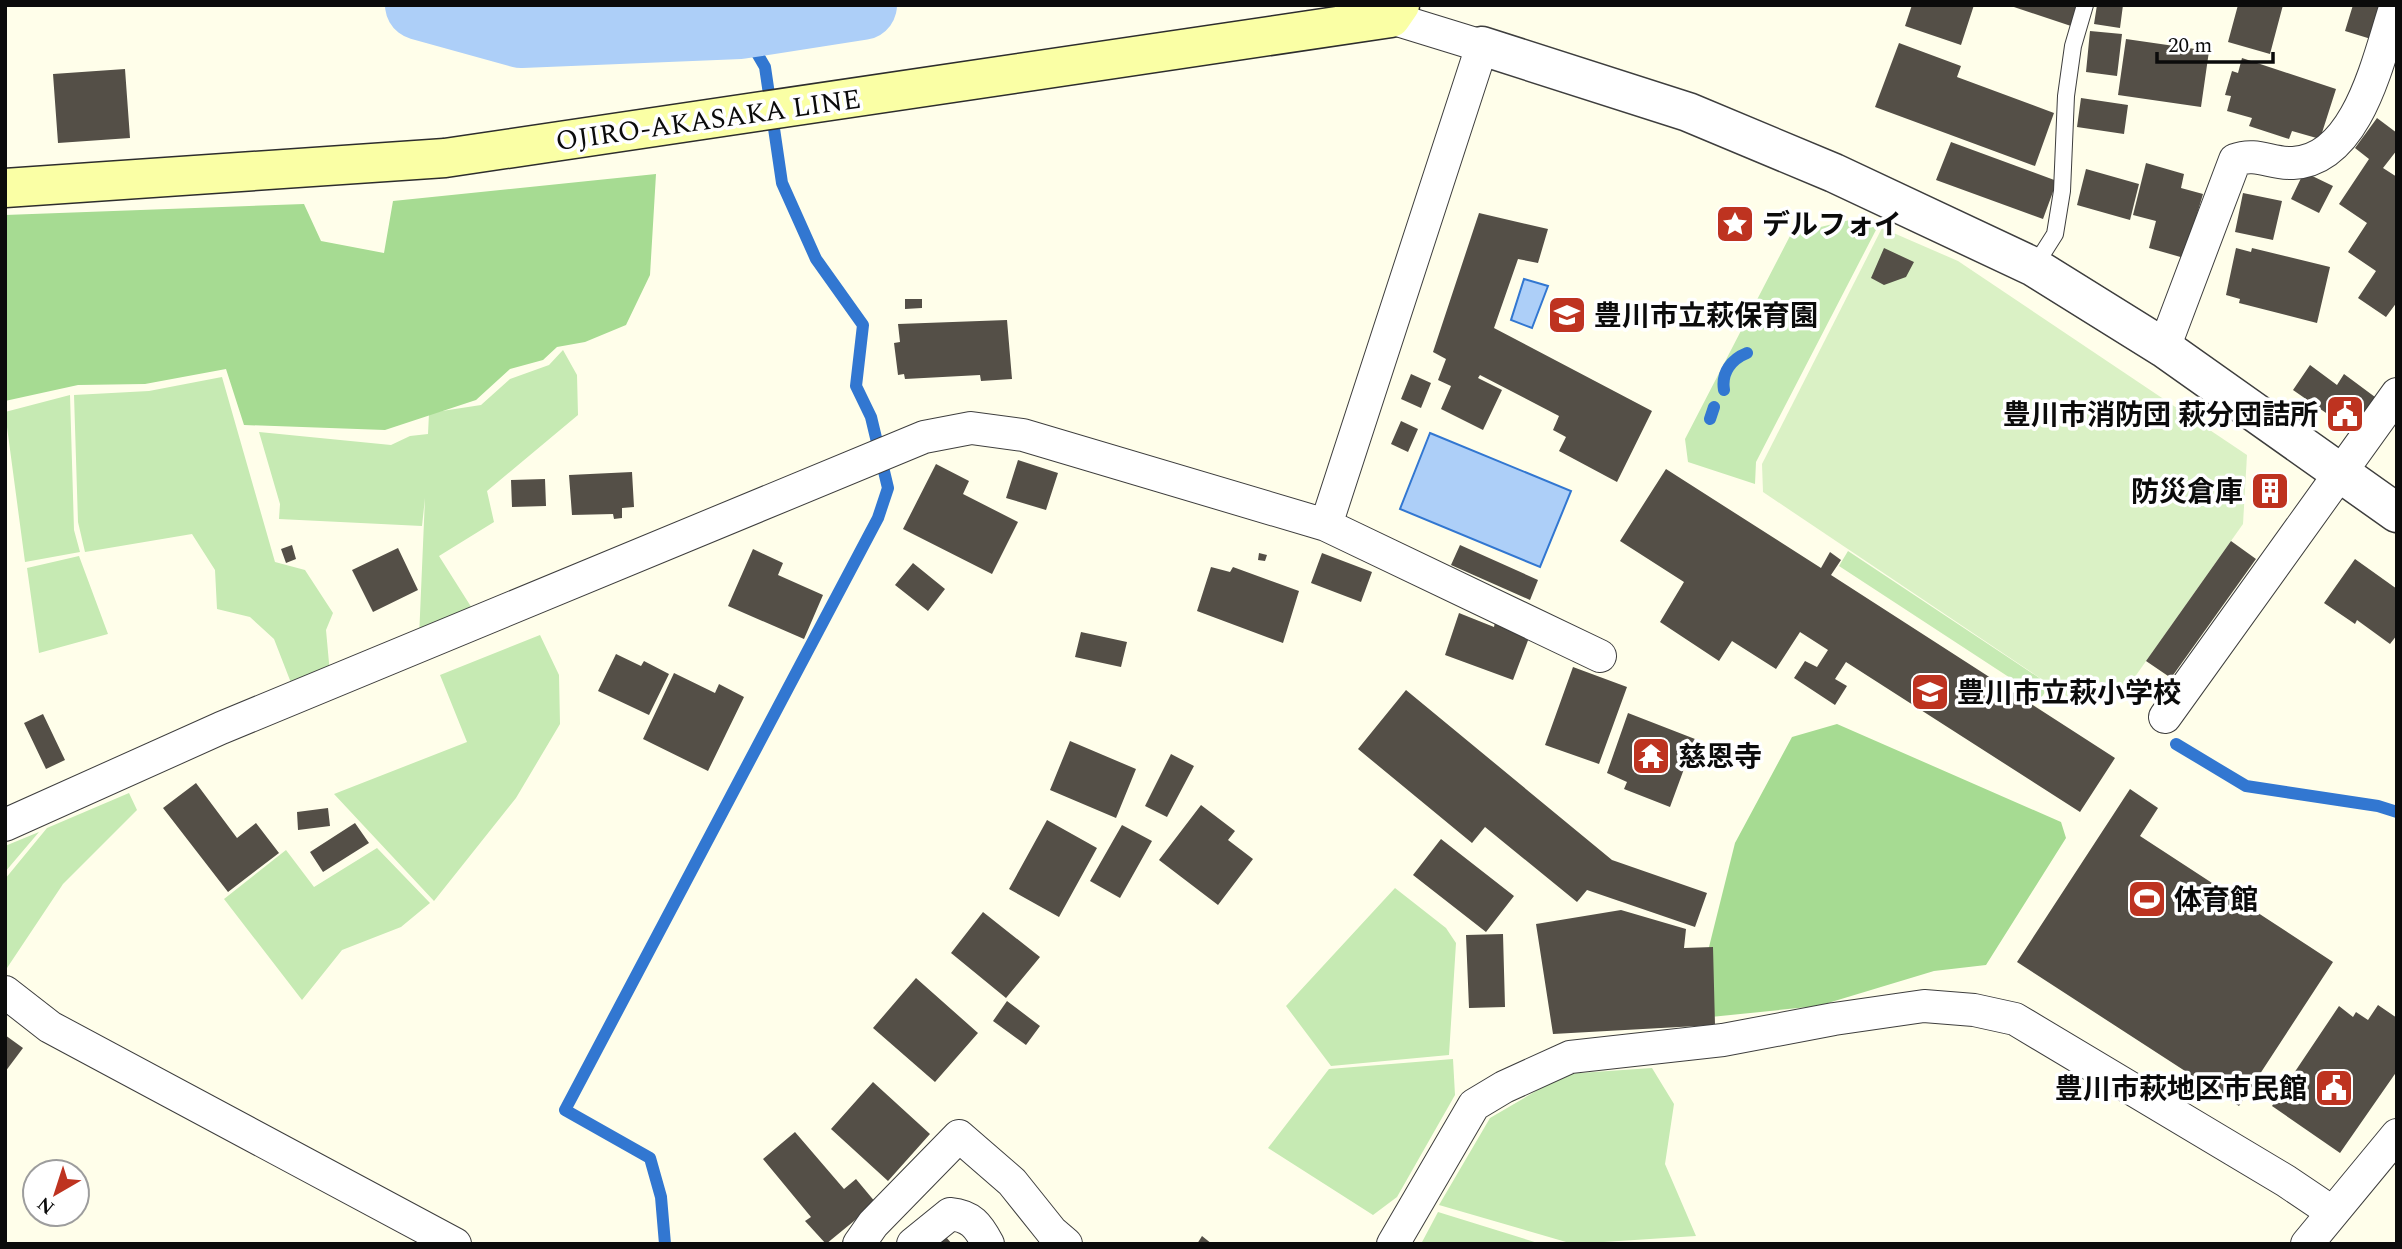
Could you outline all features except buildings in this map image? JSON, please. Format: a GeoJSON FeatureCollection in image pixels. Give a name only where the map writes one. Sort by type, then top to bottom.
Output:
{"type":"FeatureCollection","features":[{"type":"Feature","properties":{"kind":"main road","name":"OJIRO-AKASAKA LINE"},"geometry":{"type":"LineString","coordinates":[[5,188],[444,158],[1396,12]]}},
{"type":"Feature","properties":{"kind":"street"},"geometry":{"type":"LineString","coordinates":[[2164,348],[2235,160],[2248,155],[2293,163],[2322,154],[2347,130],[2365,97],[2396,5]]}},
{"type":"Feature","properties":{"kind":"street"},"geometry":{"type":"LineString","coordinates":[[1396,12],[1482,46],[1688,112],[1834,173],[2034,267],[2164,348],[2397,513]]}},
{"type":"Feature","properties":{"kind":"street"},"geometry":{"type":"LineString","coordinates":[[1326,525],[1482,46]]}},
{"type":"Feature","properties":{"kind":"street"},"geometry":{"type":"LineString","coordinates":[[2165,717],[2397,394]]}},
{"type":"Feature","properties":{"kind":"street"},"geometry":{"type":"LineString","coordinates":[[5,825],[221,728],[924,437],[971,428],[1023,435],[1326,525],[1600,656]]}},
{"type":"Feature","properties":{"kind":"street"},"geometry":{"type":"LineString","coordinates":[[5,992],[50,1027],[455,1244]]}},
{"type":"Feature","properties":{"kind":"street"},"geometry":{"type":"LineString","coordinates":[[1393,1244],[1474,1105],[1504,1087],[1570,1057],[1723,1040],[1834,1019],[1924,1006],[1974,1010],[2015,1018],[2274,1174],[2332,1212]]}},
{"type":"Feature","properties":{"kind":"street"},"geometry":{"type":"LineString","coordinates":[[2307,1244],[2397,1135]]}},
{"type":"Feature","properties":{"kind":"street"},"geometry":{"type":"LineString","coordinates":[[859,1244],[873,1224],[959,1136],[1012,1182],[1052,1232],[1066,1244]]}},
{"type":"Feature","properties":{"kind":"street"},"geometry":{"type":"LineString","coordinates":[[912,1244],[950,1214],[965,1215],[979,1226],[988,1244]]}},
{"type":"Feature","properties":{"kind":"lane"},"geometry":{"type":"LineString","coordinates":[[2034,267],[2055,234],[2062,191],[2066,96],[2073,46],[2085,5]]}},
{"type":"Feature","properties":{"kind":"green space"},"geometry":{"type":"Polygon","coordinates":[[[656,174],[650,275],[626,325],[585,342],[557,347],[543,360],[510,369],[476,400],[385,430],[244,425],[226,369],[145,384],[78,385],[5,401],[5,215],[304,204],[321,241],[384,253],[393,201],[656,174]]]}},
{"type":"Feature","properties":{"kind":"green space"},"geometry":{"type":"Polygon","coordinates":[[[1854,219],[1877,228],[1756,462],[1755,484],[1688,462],[1685,439],[1791,234],[1854,219]]]}},
{"type":"Feature","properties":{"kind":"green space"},"geometry":{"type":"Polygon","coordinates":[[[1882,228],[1958,261],[2247,455],[2243,524],[2127,688],[2074,701],[1763,492],[1762,464],[1882,228]]]}},
{"type":"Feature","properties":{"kind":"green space"},"geometry":{"type":"Polygon","coordinates":[[[563,350],[577,375],[578,415],[487,491],[494,522],[439,556],[475,613],[419,638],[425,498],[422,526],[279,519],[280,504],[259,432],[391,445],[410,436],[428,434],[429,413],[481,405],[510,379],[549,365],[563,350]]]}},
{"type":"Feature","properties":{"kind":"green space"},"geometry":{"type":"Polygon","coordinates":[[[222,377],[275,562],[305,570],[333,613],[326,630],[330,674],[293,688],[274,639],[250,617],[217,609],[215,570],[192,534],[85,552],[78,522],[74,395],[149,391],[222,377]]]}},
{"type":"Feature","properties":{"kind":"green space"},"geometry":{"type":"Polygon","coordinates":[[[70,395],[74,530],[80,552],[25,562],[5,412],[70,395]]]}},
{"type":"Feature","properties":{"kind":"green space"},"geometry":{"type":"Polygon","coordinates":[[[1848,551],[2050,685],[2041,698],[1839,566],[1848,551]]]}},
{"type":"Feature","properties":{"kind":"green space"},"geometry":{"type":"Polygon","coordinates":[[[79,556],[108,634],[39,653],[27,568],[79,556]]]}},
{"type":"Feature","properties":{"kind":"green space"},"geometry":{"type":"Polygon","coordinates":[[[540,635],[559,675],[560,724],[516,798],[434,901],[334,794],[467,742],[440,675],[540,635]]]}},
{"type":"Feature","properties":{"kind":"green space"},"geometry":{"type":"Polygon","coordinates":[[[1837,724],[2061,822],[2066,838],[1986,965],[1934,971],[1818,1006],[1691,1019],[1735,843],[1792,737],[1837,724]]]}},
{"type":"Feature","properties":{"kind":"green space"},"geometry":{"type":"Polygon","coordinates":[[[129,793],[137,810],[63,884],[7,968],[5,879],[47,828],[129,793]]]}},
{"type":"Feature","properties":{"kind":"green space"},"geometry":{"type":"Polygon","coordinates":[[[39,832],[5,872],[5,846],[39,832]]]}},
{"type":"Feature","properties":{"kind":"green space"},"geometry":{"type":"Polygon","coordinates":[[[377,848],[430,903],[401,927],[342,950],[302,1000],[224,899],[286,850],[314,887],[377,848]]]}},
{"type":"Feature","properties":{"kind":"green space"},"geometry":{"type":"Polygon","coordinates":[[[1395,888],[1446,928],[1456,943],[1449,1055],[1331,1066],[1286,1006],[1395,888]]]}},
{"type":"Feature","properties":{"kind":"green space"},"geometry":{"type":"Polygon","coordinates":[[[1453,1059],[1455,1095],[1397,1197],[1373,1215],[1268,1148],[1329,1069],[1453,1059]]]}},
{"type":"Feature","properties":{"kind":"green space"},"geometry":{"type":"Polygon","coordinates":[[[1652,1068],[1674,1104],[1665,1164],[1696,1236],[1573,1244],[1439,1205],[1490,1118],[1565,1074],[1652,1068]]]}},
{"type":"Feature","properties":{"kind":"green space"},"geometry":{"type":"Polygon","coordinates":[[[1438,1212],[1541,1244],[1421,1244],[1438,1212]]]}},
{"type":"Feature","properties":{"kind":"water"},"geometry":{"type":"Polygon","coordinates":[[[1524,279],[1548,286],[1532,328],[1511,320],[1524,279]]]}},
{"type":"Feature","properties":{"kind":"water"},"geometry":{"type":"Polygon","coordinates":[[[1430,433],[1571,491],[1540,567],[1400,509],[1430,433]]]}},
{"type":"Feature","properties":{"kind":"waterway"},"geometry":{"type":"LineString","coordinates":[[420,5],[521,33],[740,24],[862,5]]}},
{"type":"Feature","properties":{"kind":"waterway"},"geometry":{"type":"LineString","coordinates":[[665,1244],[661,1197],[650,1158],[565,1110],[878,518],[888,488],[871,417],[856,386],[863,325],[816,259],[782,183],[765,67],[740,24]]}},
{"type":"Feature","properties":{"kind":"waterway"},"geometry":{"type":"LineString","coordinates":[[1724,390],[1724,377],[1729,367],[1747,353]]}},
{"type":"Feature","properties":{"kind":"waterway"},"geometry":{"type":"LineString","coordinates":[[1710,419],[1714,407]]}},
{"type":"Feature","properties":{"kind":"waterway"},"geometry":{"type":"LineString","coordinates":[[2176,744],[2246,786],[2378,806],[2397,812]]}},
{"type":"Feature","properties":{"kind":"place","name":"デルフォイ"},"geometry":{"type":"Point","coordinates":[1735,224]}},
{"type":"Feature","properties":{"kind":"place","name":"豊川市立萩保育園"},"geometry":{"type":"Point","coordinates":[1567,315]}},
{"type":"Feature","properties":{"kind":"place","name":"豊川市消防団 萩分団詰所"},"geometry":{"type":"Point","coordinates":[2345,414]}},
{"type":"Feature","properties":{"kind":"place","name":"防災倉庫"},"geometry":{"type":"Point","coordinates":[2270,491]}},
{"type":"Feature","properties":{"kind":"place","name":"豊川市立萩小学校"},"geometry":{"type":"Point","coordinates":[1930,692]}},
{"type":"Feature","properties":{"kind":"place","name":"慈恩寺"},"geometry":{"type":"Point","coordinates":[1651,756]}},
{"type":"Feature","properties":{"kind":"place","name":"体育館"},"geometry":{"type":"Point","coordinates":[2147,899]}},
{"type":"Feature","properties":{"kind":"place","name":"豊川市萩地区市民館"},"geometry":{"type":"Point","coordinates":[2334,1088]}}]}
